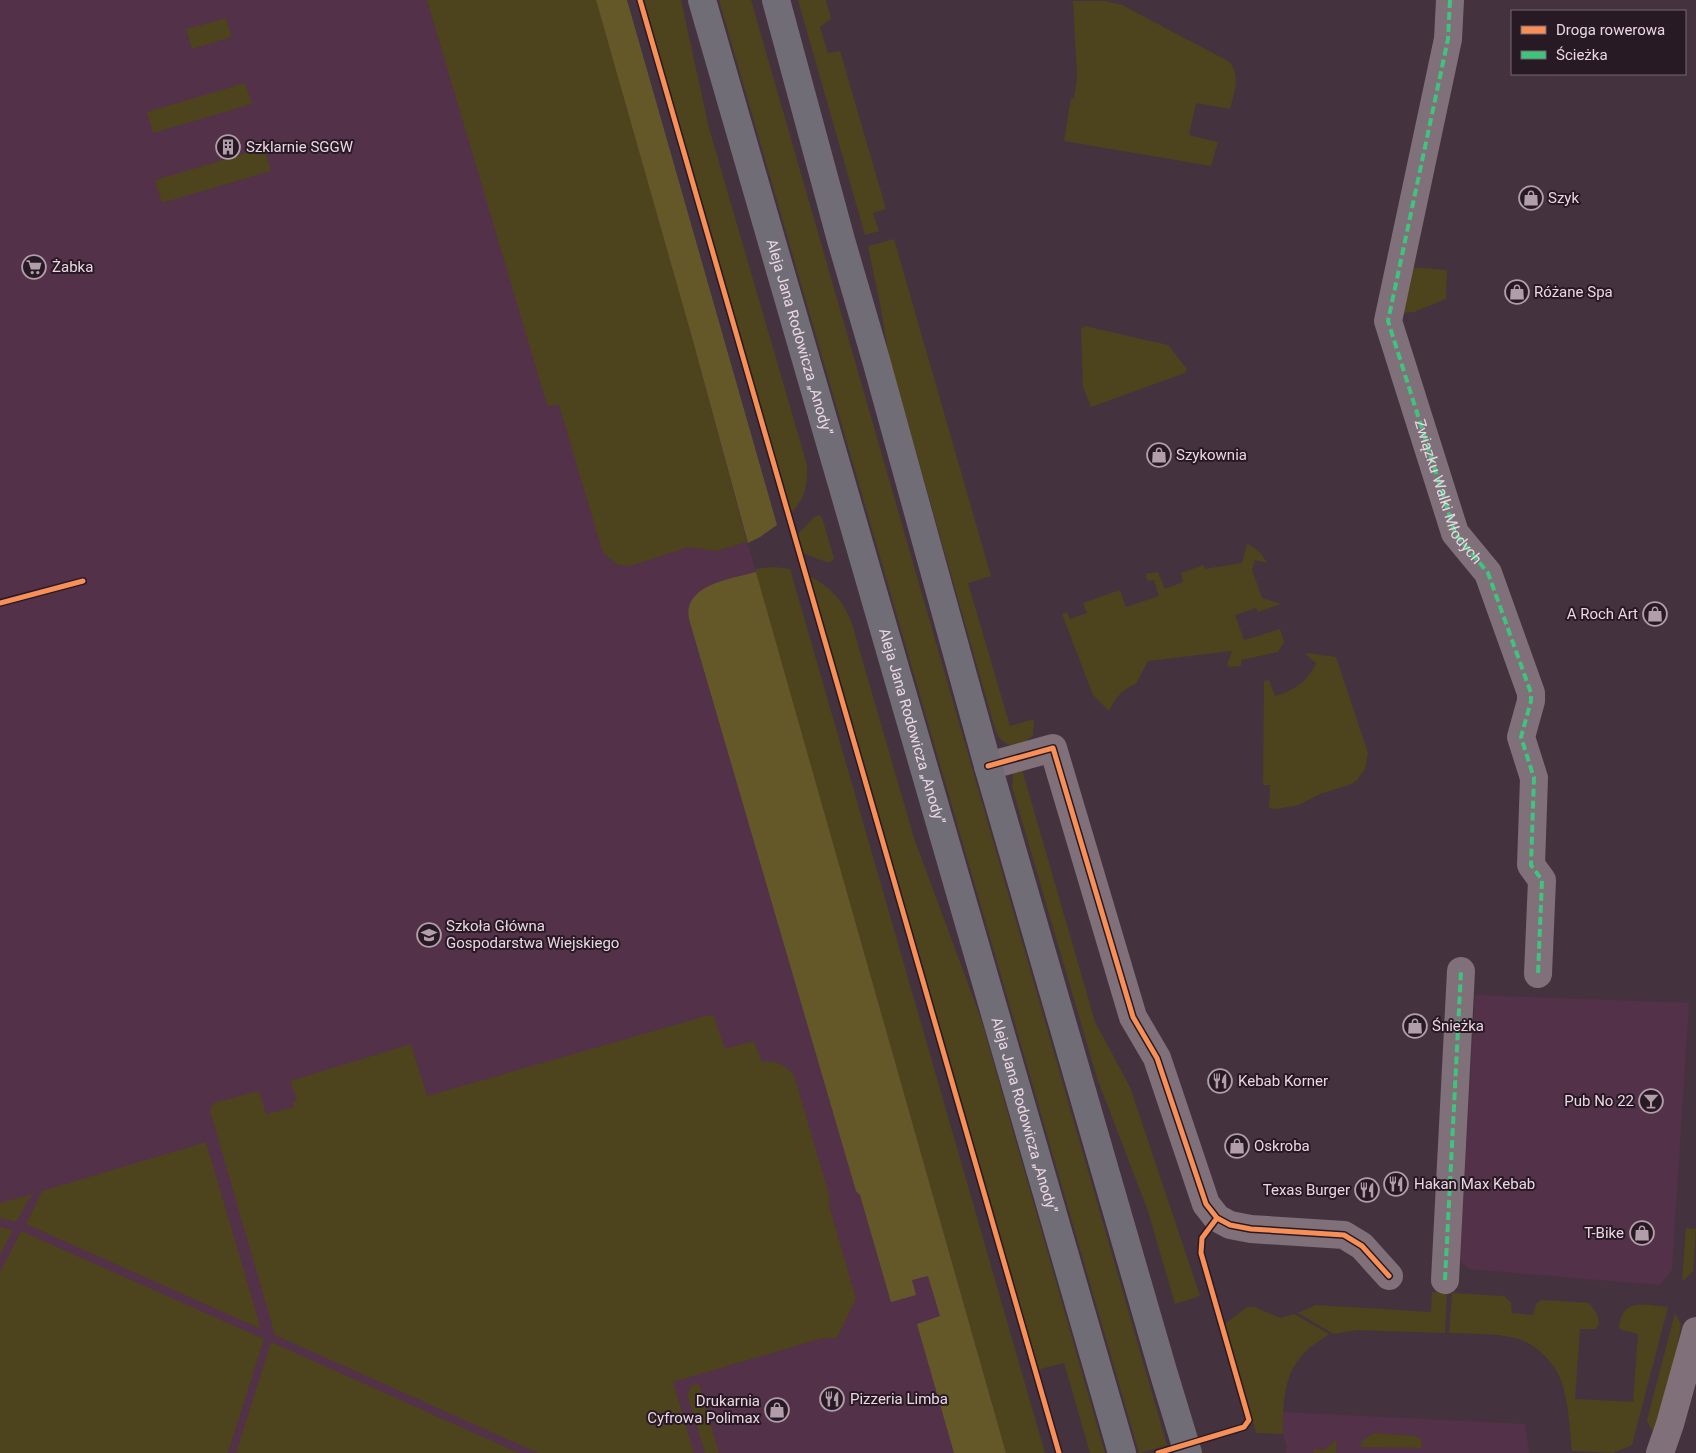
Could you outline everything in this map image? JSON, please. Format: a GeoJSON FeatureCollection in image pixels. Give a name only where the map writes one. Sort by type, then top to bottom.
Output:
{"type":"FeatureCollection","features":[{"type":"Feature","properties":{"kind":"main road","name":"Aleja Jana Rodowicza „Anody”"},"geometry":{"type":"LineString","coordinates":[[702,0],[1122,1453]]}},
{"type":"Feature","properties":{"kind":"main road"},"geometry":{"type":"LineString","coordinates":[[776,0],[988,766],[1188,1453]]}},
{"type":"Feature","properties":{"kind":"street","name":"Związku Walki Młodych"},"geometry":{"type":"LineString","coordinates":[[1450,0],[1448,39],[1388,321],[1455,533],[1488,572],[1531,693],[1531,702],[1521,737],[1534,778],[1531,865],[1542,880],[1538,974]]}},
{"type":"Feature","properties":{"kind":"street"},"geometry":{"type":"LineString","coordinates":[[988,766],[1053,748],[1133,1016],[1157,1058],[1206,1204],[1212,1213],[1230,1225],[1251,1229],[1344,1235],[1362,1246],[1388,1276]]}},
{"type":"Feature","properties":{"kind":"street"},"geometry":{"type":"LineString","coordinates":[[1445,1280],[1461,971]]}},
{"type":"Feature","properties":{"kind":"street"},"geometry":{"type":"LineString","coordinates":[[1660,1453],[1696,1331]]}},
{"type":"Feature","properties":{"kind":"shaded area","name":"Szkoła Główna Gospodarstwa Wiejskiego"},"geometry":{"type":"Polygon","coordinates":[[[0,0],[596,0],[1006,1453],[0,1453],[0,0]]]}},
{"type":"Feature","properties":{"kind":"shaded area"},"geometry":{"type":"Polygon","coordinates":[[[427,0],[596,0],[693,341],[747,542],[716,551],[689,547],[630,566],[618,565],[603,553],[559,405],[548,406],[541,385],[427,0]]]}},
{"type":"Feature","properties":{"kind":"shaded area"},"geometry":{"type":"Polygon","coordinates":[[[596,0],[627,0],[777,525],[748,543],[693,341],[596,0]]]}},
{"type":"Feature","properties":{"kind":"shaded area"},"geometry":{"type":"Polygon","coordinates":[[[642,0],[681,0],[709,128],[807,465],[807,480],[802,498],[789,515],[642,0]]]}},
{"type":"Feature","properties":{"kind":"shaded area"},"geometry":{"type":"Polygon","coordinates":[[[719,0],[751,0],[1167,1445],[1141,1453],[1139,1453],[719,0]]]}},
{"type":"Feature","properties":{"kind":"shaded area"},"geometry":{"type":"Polygon","coordinates":[[[798,0],[826,0],[831,19],[820,27],[828,53],[840,51],[886,209],[873,213],[879,231],[865,235],[798,0]]]}},
{"type":"Feature","properties":{"kind":"shaded area"},"geometry":{"type":"Polygon","coordinates":[[[1073,1],[1105,1],[1122,5],[1228,61],[1235,72],[1236,78],[1230,109],[1196,103],[1189,135],[1218,142],[1211,166],[1064,141],[1071,98],[1074,98],[1077,78],[1073,1]]]}},
{"type":"Feature","properties":{"kind":"shaded area"},"geometry":{"type":"Polygon","coordinates":[[[226,18],[232,37],[192,49],[186,29],[226,18]]]}},
{"type":"Feature","properties":{"kind":"shaded area"},"geometry":{"type":"Polygon","coordinates":[[[245,83],[252,104],[153,133],[147,112],[245,83]]]}},
{"type":"Feature","properties":{"kind":"shaded area"},"geometry":{"type":"Polygon","coordinates":[[[264,148],[271,171],[162,203],[155,180],[264,148]]]}},
{"type":"Feature","properties":{"kind":"shaded area"},"geometry":{"type":"Polygon","coordinates":[[[894,239],[991,576],[968,583],[1010,726],[1034,719],[1033,735],[1018,745],[1004,742],[996,732],[889,357],[868,246],[894,239]]]}},
{"type":"Feature","properties":{"kind":"shaded area"},"geometry":{"type":"Polygon","coordinates":[[[1411,267],[1447,270],[1446,299],[1414,312],[1401,313],[1411,267]]]}},
{"type":"Feature","properties":{"kind":"shaded area"},"geometry":{"type":"Polygon","coordinates":[[[1085,326],[1168,345],[1187,369],[1185,373],[1091,407],[1083,387],[1081,329],[1085,326]]]}},
{"type":"Feature","properties":{"kind":"shaded area"},"geometry":{"type":"Polygon","coordinates":[[[819,515],[822,518],[834,558],[831,562],[826,562],[800,552],[797,535],[814,517],[819,515]]]}},
{"type":"Feature","properties":{"kind":"shaded area"},"geometry":{"type":"Polygon","coordinates":[[[1247,544],[1254,547],[1267,563],[1255,560],[1252,570],[1262,598],[1281,604],[1258,612],[1256,608],[1235,615],[1244,640],[1280,629],[1284,642],[1278,652],[1241,660],[1241,666],[1230,667],[1227,664],[1232,651],[1148,661],[1136,684],[1120,694],[1109,711],[1093,695],[1062,614],[1067,612],[1070,619],[1087,613],[1083,603],[1120,590],[1126,607],[1159,596],[1154,580],[1148,581],[1145,574],[1158,572],[1165,589],[1183,582],[1181,573],[1203,565],[1205,569],[1242,563],[1247,544]]]}},
{"type":"Feature","properties":{"kind":"shaded area"},"geometry":{"type":"Polygon","coordinates":[[[773,567],[790,569],[1045,1453],[1006,1453],[755,569],[773,567]]]}},
{"type":"Feature","properties":{"kind":"shaded area"},"geometry":{"type":"Polygon","coordinates":[[[756,572],[1006,1453],[954,1453],[917,1324],[940,1316],[928,1276],[912,1280],[916,1295],[891,1302],[860,1195],[856,1191],[689,619],[689,607],[701,591],[711,585],[756,572]]]}},
{"type":"Feature","properties":{"kind":"shaded area"},"geometry":{"type":"Polygon","coordinates":[[[807,575],[835,595],[845,608],[852,624],[914,838],[981,1019],[1105,1453],[1090,1453],[1064,1363],[1037,1370],[807,575]]]}},
{"type":"Feature","properties":{"kind":"shaded area"},"geometry":{"type":"Polygon","coordinates":[[[1307,653],[1336,657],[1368,753],[1365,769],[1352,784],[1320,794],[1299,805],[1277,809],[1269,808],[1270,785],[1263,785],[1264,681],[1269,680],[1275,696],[1294,688],[1305,680],[1316,663],[1306,655],[1307,653]]]}},
{"type":"Feature","properties":{"kind":"shaded area"},"geometry":{"type":"Polygon","coordinates":[[[1021,766],[1095,1022],[1130,1087],[1200,1296],[1175,1304],[1148,1211],[1097,1078],[1012,787],[1013,774],[1021,766]]]}},
{"type":"Feature","properties":{"kind":"shaded area"},"geometry":{"type":"Polygon","coordinates":[[[1475,995],[1689,1003],[1672,1270],[1659,1285],[1469,1269],[1461,1262],[1475,995]]]}},
{"type":"Feature","properties":{"kind":"shaded area"},"geometry":{"type":"Polygon","coordinates":[[[713,1014],[725,1049],[754,1041],[762,1062],[780,1064],[794,1075],[830,1198],[829,1205],[856,1299],[837,1338],[823,1338],[673,1382],[694,1453],[538,1453],[275,1335],[210,1111],[213,1103],[259,1091],[266,1114],[294,1107],[293,1102],[297,1101],[290,1081],[411,1044],[427,1096],[713,1014]]]}},
{"type":"Feature","properties":{"kind":"shaded area"},"geometry":{"type":"Polygon","coordinates":[[[206,1142],[261,1329],[26,1224],[42,1191],[206,1142]]]}},
{"type":"Feature","properties":{"kind":"shaded area"},"geometry":{"type":"Polygon","coordinates":[[[32,1194],[16,1222],[0,1218],[0,1203],[32,1194]]]}},
{"type":"Feature","properties":{"kind":"shaded area"},"geometry":{"type":"Polygon","coordinates":[[[0,1227],[13,1230],[0,1255],[0,1227]]]}},
{"type":"Feature","properties":{"kind":"shaded area"},"geometry":{"type":"Polygon","coordinates":[[[1686,1228],[1696,1229],[1693,1272],[1682,1281],[1686,1228]]]}},
{"type":"Feature","properties":{"kind":"shaded area"},"geometry":{"type":"Polygon","coordinates":[[[21,1231],[264,1339],[228,1453],[0,1453],[0,1272],[21,1231]]]}},
{"type":"Feature","properties":{"kind":"shaded area"},"geometry":{"type":"Polygon","coordinates":[[[1432,1292],[1447,1293],[1445,1333],[1357,1330],[1334,1334],[1298,1313],[1316,1305],[1431,1312],[1432,1292]]]}},
{"type":"Feature","properties":{"kind":"shaded area"},"geometry":{"type":"Polygon","coordinates":[[[1452,1293],[1504,1296],[1511,1302],[1512,1313],[1533,1315],[1536,1304],[1541,1300],[1589,1303],[1597,1314],[1599,1324],[1596,1329],[1580,1329],[1575,1399],[1633,1402],[1638,1334],[1619,1328],[1621,1318],[1625,1311],[1636,1305],[1668,1307],[1632,1445],[1613,1453],[1572,1451],[1565,1394],[1563,1385],[1553,1365],[1536,1348],[1522,1340],[1499,1335],[1449,1333],[1452,1293]]]}},
{"type":"Feature","properties":{"kind":"shaded area"},"geometry":{"type":"Polygon","coordinates":[[[1247,1307],[1255,1307],[1280,1318],[1294,1314],[1329,1334],[1300,1357],[1289,1377],[1284,1399],[1283,1434],[1256,1433],[1225,1324],[1247,1307]]]}},
{"type":"Feature","properties":{"kind":"shaded area"},"geometry":{"type":"Polygon","coordinates":[[[1675,1313],[1681,1324],[1680,1331],[1673,1372],[1655,1432],[1647,1420],[1675,1313]]]}},
{"type":"Feature","properties":{"kind":"shaded area"},"geometry":{"type":"Polygon","coordinates":[[[271,1342],[519,1453],[236,1453],[271,1342]]]}},
{"type":"Feature","properties":{"kind":"shaded area"},"geometry":{"type":"Polygon","coordinates":[[[699,1384],[719,1453],[705,1453],[687,1394],[692,1385],[699,1384]]]}},
{"type":"Feature","properties":{"kind":"shaded area"},"geometry":{"type":"Polygon","coordinates":[[[1283,1412],[1525,1424],[1529,1453],[1286,1453],[1287,1447],[1283,1434],[1283,1412]]]}},
{"type":"Feature","properties":{"kind":"shaded area"},"geometry":{"type":"Polygon","coordinates":[[[1374,1433],[1416,1436],[1421,1441],[1422,1448],[1360,1447],[1362,1441],[1374,1433]]]}},
{"type":"Feature","properties":{"kind":"shaded area"},"geometry":{"type":"Polygon","coordinates":[[[1335,1440],[1337,1444],[1336,1453],[1314,1453],[1314,1449],[1325,1450],[1335,1440]]]}},
{"type":"Feature","properties":{"kind":"marked path"},"geometry":{"type":"LineString","coordinates":[[1450,0],[1448,39],[1388,321],[1455,533],[1488,573],[1531,693],[1531,701],[1521,737],[1534,778],[1531,865],[1542,880],[1538,974]]}},
{"type":"Feature","properties":{"kind":"marked path"},"geometry":{"type":"LineString","coordinates":[[1445,1280],[1461,971]]}},
{"type":"Feature","properties":{"kind":"cycle path"},"geometry":{"type":"LineString","coordinates":[[640,0],[1059,1453]]}},
{"type":"Feature","properties":{"kind":"cycle path"},"geometry":{"type":"LineString","coordinates":[[0,603],[83,581]]}},
{"type":"Feature","properties":{"kind":"cycle path"},"geometry":{"type":"LineString","coordinates":[[988,766],[1053,748],[1133,1017],[1157,1058],[1206,1204],[1217,1218],[1230,1225],[1251,1229],[1344,1235],[1362,1246],[1389,1276]]}},
{"type":"Feature","properties":{"kind":"cycle path"},"geometry":{"type":"LineString","coordinates":[[1158,1453],[1244,1427],[1249,1420],[1201,1253],[1202,1238],[1217,1218]]}},
{"type":"Feature","properties":{"kind":"place","name":"Szklarnie SGGW"},"geometry":{"type":"Point","coordinates":[228,147]}},
{"type":"Feature","properties":{"kind":"place","name":"Szyk"},"geometry":{"type":"Point","coordinates":[1531,198]}},
{"type":"Feature","properties":{"kind":"place","name":"Żabka"},"geometry":{"type":"Point","coordinates":[34,267]}},
{"type":"Feature","properties":{"kind":"place","name":"Różane Spa"},"geometry":{"type":"Point","coordinates":[1517,292]}},
{"type":"Feature","properties":{"kind":"place","name":"Szykownia"},"geometry":{"type":"Point","coordinates":[1159,455]}},
{"type":"Feature","properties":{"kind":"place","name":"A Roch Art"},"geometry":{"type":"Point","coordinates":[1655,614]}},
{"type":"Feature","properties":{"kind":"place","name":"Szkoła Główna Gospodarstwa Wiejskiego"},"geometry":{"type":"Point","coordinates":[429,935]}},
{"type":"Feature","properties":{"kind":"place","name":"Śnieżka"},"geometry":{"type":"Point","coordinates":[1415,1026]}},
{"type":"Feature","properties":{"kind":"place","name":"Kebab Korner"},"geometry":{"type":"Point","coordinates":[1220,1081]}},
{"type":"Feature","properties":{"kind":"place","name":"Pub No 22"},"geometry":{"type":"Point","coordinates":[1651,1101]}},
{"type":"Feature","properties":{"kind":"place","name":"Oskroba"},"geometry":{"type":"Point","coordinates":[1237,1146]}},
{"type":"Feature","properties":{"kind":"place","name":"Hakan Max Kebab"},"geometry":{"type":"Point","coordinates":[1396,1184]}},
{"type":"Feature","properties":{"kind":"place","name":"Texas Burger"},"geometry":{"type":"Point","coordinates":[1367,1190]}},
{"type":"Feature","properties":{"kind":"place","name":"T-Bike"},"geometry":{"type":"Point","coordinates":[1642,1233]}},
{"type":"Feature","properties":{"kind":"place","name":"Pizzeria Limba"},"geometry":{"type":"Point","coordinates":[832,1399]}},
{"type":"Feature","properties":{"kind":"place","name":"Drukarnia Cyfrowa Polimax"},"geometry":{"type":"Point","coordinates":[777,1410]}}]}
